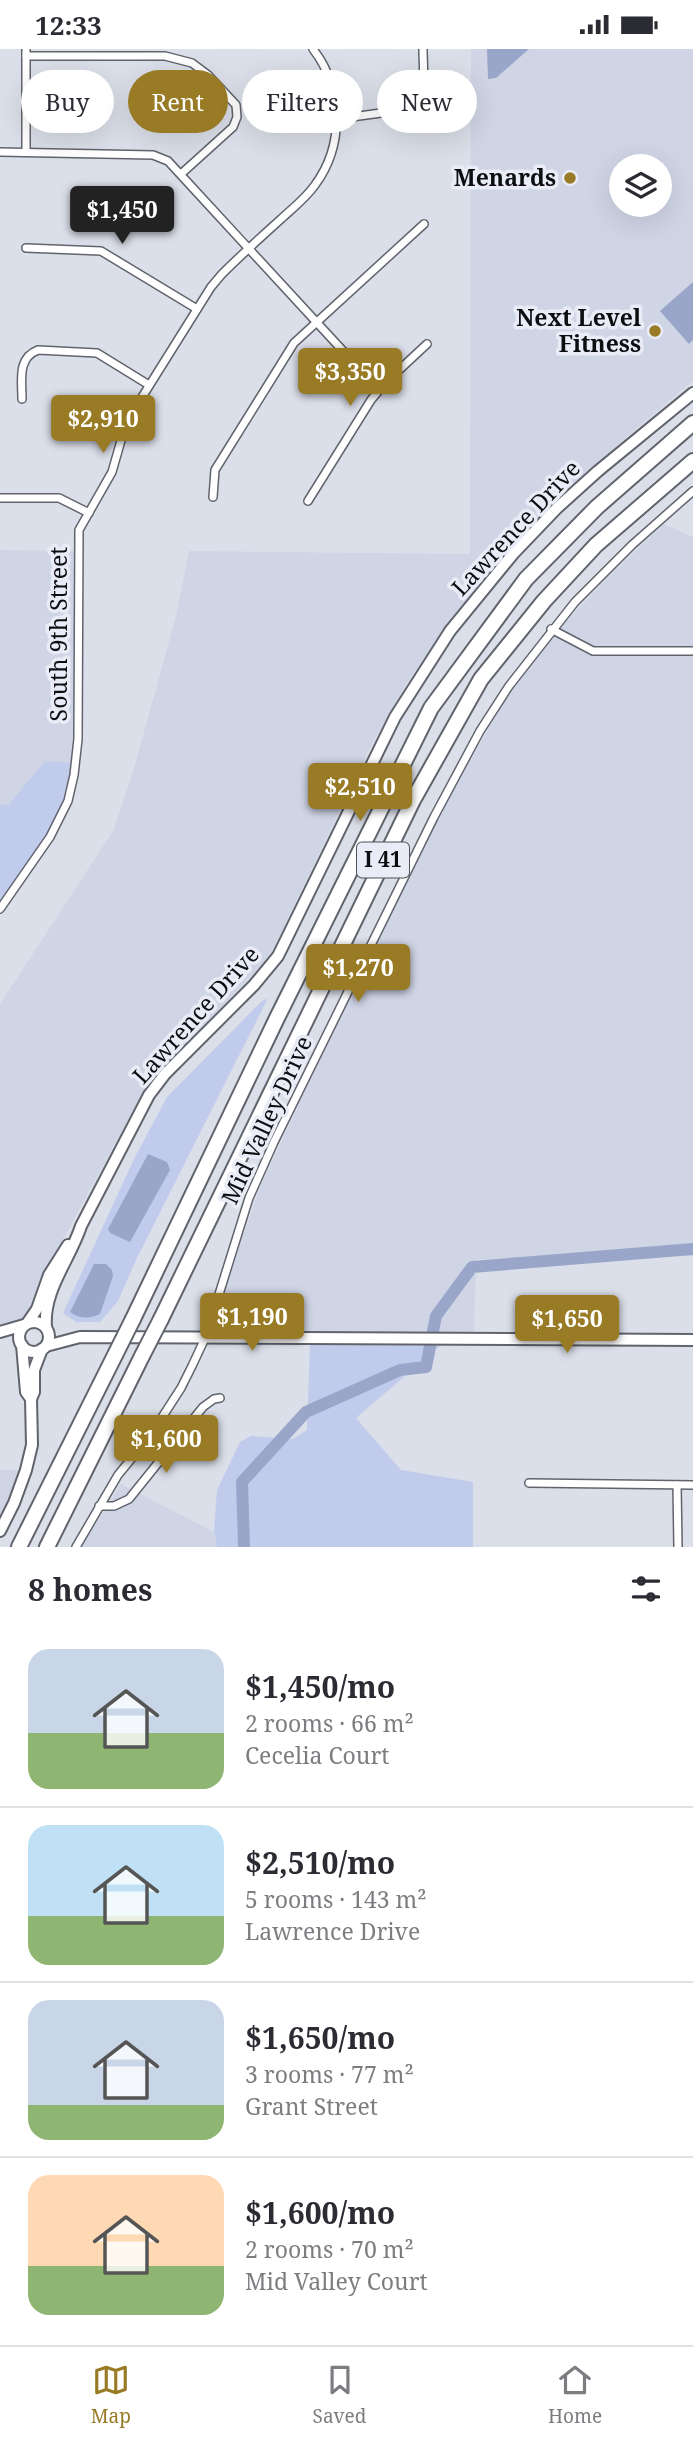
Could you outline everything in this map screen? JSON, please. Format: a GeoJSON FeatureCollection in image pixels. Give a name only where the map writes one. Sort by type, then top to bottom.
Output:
{"type":"FeatureCollection","features":[{"type":"Feature","properties":{"kind":"highway","name":"I 41"},"geometry":{"type":"LineString","coordinates":[[19,1547],[431,708],[526,579],[597,507],[693,423]]}},
{"type":"Feature","properties":{"kind":"highway","name":"I 41"},"geometry":{"type":"LineString","coordinates":[[47,1547],[407,813],[481,680],[544,601],[597,545],[693,461]]}},
{"type":"Feature","properties":{"kind":"main road","name":"Lawrence Drive"},"geometry":{"type":"LineString","coordinates":[[47,1328],[47,1301],[75,1245],[81,1226],[149,1095],[174,1065],[254,985],[278,956],[391,725],[450,631],[513,554],[558,508],[598,471],[693,393]]}},
{"type":"Feature","properties":{"kind":"main road"},"geometry":{"type":"LineString","coordinates":[[31,1399],[26,1392],[19,1334],[37,1309],[50,1275],[81,1226]]}},
{"type":"Feature","properties":{"kind":"main road"},"geometry":{"type":"LineString","coordinates":[[0,1332],[38,1322],[47,1328],[80,1338]]}},
{"type":"Feature","properties":{"kind":"main road"},"geometry":{"type":"LineString","coordinates":[[0,1531],[14,1503],[32,1445],[31,1399],[34,1392],[35,1364],[50,1338],[47,1328]]}},
{"type":"Feature","properties":{"kind":"main road"},"geometry":{"type":"LineString","coordinates":[[0,1338],[34,1352],[80,1338],[206,1336],[693,1340]]}},
{"type":"Feature","properties":{"kind":"street","name":"South 9th Street"},"geometry":{"type":"LineString","coordinates":[[313,49],[325,70]]}},
{"type":"Feature","properties":{"kind":"street"},"geometry":{"type":"LineString","coordinates":[[363,115],[412,106],[424,88],[423,49]]}},
{"type":"Feature","properties":{"kind":"street"},"geometry":{"type":"LineString","coordinates":[[26,152],[26,52],[179,58],[200,68],[236,105],[237,117],[233,127],[181,174]]}},
{"type":"Feature","properties":{"kind":"street","name":"South 9th Street"},"geometry":{"type":"LineString","coordinates":[[0,909],[50,837],[69,797],[78,739],[79,530],[112,472],[127,423],[197,309],[222,274],[314,186],[328,163],[335,133]]}},
{"type":"Feature","properties":{"kind":"street"},"geometry":{"type":"LineString","coordinates":[[0,152],[153,155],[167,161],[379,390]]}},
{"type":"Feature","properties":{"kind":"street"},"geometry":{"type":"LineString","coordinates":[[213,498],[215,470],[294,343],[424,224]]}},
{"type":"Feature","properties":{"kind":"street"},"geometry":{"type":"LineString","coordinates":[[26,248],[101,251],[197,309]]}},
{"type":"Feature","properties":{"kind":"street"},"geometry":{"type":"LineString","coordinates":[[308,501],[379,390],[427,344]]}},
{"type":"Feature","properties":{"kind":"street"},"geometry":{"type":"LineString","coordinates":[[22,399],[22,362],[29,353],[38,350],[88,350],[149,385]]}},
{"type":"Feature","properties":{"kind":"street","name":"Mid Valley Drive"},"geometry":{"type":"LineString","coordinates":[[76,1547],[118,1475],[168,1410],[206,1336],[249,1198],[274,1142],[434,817],[480,731],[551,629],[632,545],[693,491]]}},
{"type":"Feature","properties":{"kind":"street"},"geometry":{"type":"LineString","coordinates":[[0,498],[59,498],[89,513]]}},
{"type":"Feature","properties":{"kind":"street"},"geometry":{"type":"LineString","coordinates":[[551,629],[593,651],[693,651]]}},
{"type":"Feature","properties":{"kind":"street"},"geometry":{"type":"LineString","coordinates":[[99,1506],[114,1506],[129,1499],[203,1407],[220,1398]]}},
{"type":"Feature","properties":{"kind":"street"},"geometry":{"type":"LineString","coordinates":[[529,1483],[693,1485]]}},
{"type":"Feature","properties":{"kind":"street"},"geometry":{"type":"LineString","coordinates":[[677,1485],[678,1547]]}},
{"type":"Feature","properties":{"kind":"shaded area"},"geometry":{"type":"Polygon","coordinates":[[[471,49],[693,49],[693,381],[542,512],[496,562],[447,624],[405,686],[372,744],[273,949],[258,969],[148,1083],[46,1271],[33,1309],[18,1323],[0,1328],[0,1004],[113,831],[133,772],[176,616],[189,551],[470,554],[471,133],[477,133],[477,70],[471,70],[471,49]]]}},
{"type":"Feature","properties":{"kind":"shaded area"},"geometry":{"type":"Polygon","coordinates":[[[487,49],[529,49],[496,78],[488,79],[487,49]]]}},
{"type":"Feature","properties":{"kind":"shaded area"},"geometry":{"type":"Polygon","coordinates":[[[693,282],[693,340],[689,344],[660,311],[693,282]]]}},
{"type":"Feature","properties":{"kind":"shaded area"},"geometry":{"type":"Polygon","coordinates":[[[664,524],[693,537],[693,1256],[588,1254],[501,1260],[476,1259],[474,1334],[271,1334],[234,1329],[224,1321],[221,1311],[226,1284],[261,1185],[349,998],[448,800],[507,697],[530,666],[570,617],[664,524]]]}},
{"type":"Feature","properties":{"kind":"shaded area"},"geometry":{"type":"Polygon","coordinates":[[[0,550],[75,551],[74,763],[45,761],[7,806],[0,804],[0,550]]]}},
{"type":"Feature","properties":{"kind":"shaded area"},"geometry":{"type":"Polygon","coordinates":[[[45,761],[74,763],[66,799],[48,834],[0,901],[0,804],[8,805],[45,761]]]}},
{"type":"Feature","properties":{"kind":"shaded area"},"geometry":{"type":"Polygon","coordinates":[[[268,998],[118,1301],[100,1322],[76,1322],[63,1313],[134,1159],[167,1097],[268,998]]]}},
{"type":"Feature","properties":{"kind":"shaded area"},"geometry":{"type":"Polygon","coordinates":[[[148,1154],[167,1162],[170,1170],[130,1242],[110,1233],[108,1229],[148,1154]]]}},
{"type":"Feature","properties":{"kind":"shaded area"},"geometry":{"type":"Polygon","coordinates":[[[94,1264],[106,1264],[112,1270],[113,1276],[100,1314],[81,1317],[70,1312],[94,1264]]]}},
{"type":"Feature","properties":{"kind":"shaded area"},"geometry":{"type":"Polygon","coordinates":[[[310,1344],[440,1346],[356,1418],[401,1470],[473,1482],[473,1547],[217,1547],[214,1532],[217,1490],[240,1442],[251,1436],[293,1439],[307,1430],[310,1344]]]}},
{"type":"Feature","properties":{"kind":"shaded area"},"geometry":{"type":"Polygon","coordinates":[[[0,1470],[26,1470],[0,1531],[0,1470]]]}},
{"type":"Feature","properties":{"kind":"shaded area"},"geometry":{"type":"Polygon","coordinates":[[[121,1484],[214,1532],[217,1547],[81,1547],[121,1484]]]}},
{"type":"Feature","properties":{"kind":"waterway"},"geometry":{"type":"LineString","coordinates":[[244,1547],[242,1482],[306,1412],[400,1370],[426,1367],[436,1316],[472,1267],[693,1249]]}},
{"type":"Feature","properties":{"kind":"place","name":"Menards"},"geometry":{"type":"Point","coordinates":[570,178]}},
{"type":"Feature","properties":{"kind":"place","name":"Next Level Fitness"},"geometry":{"type":"Point","coordinates":[655,331]}}]}
